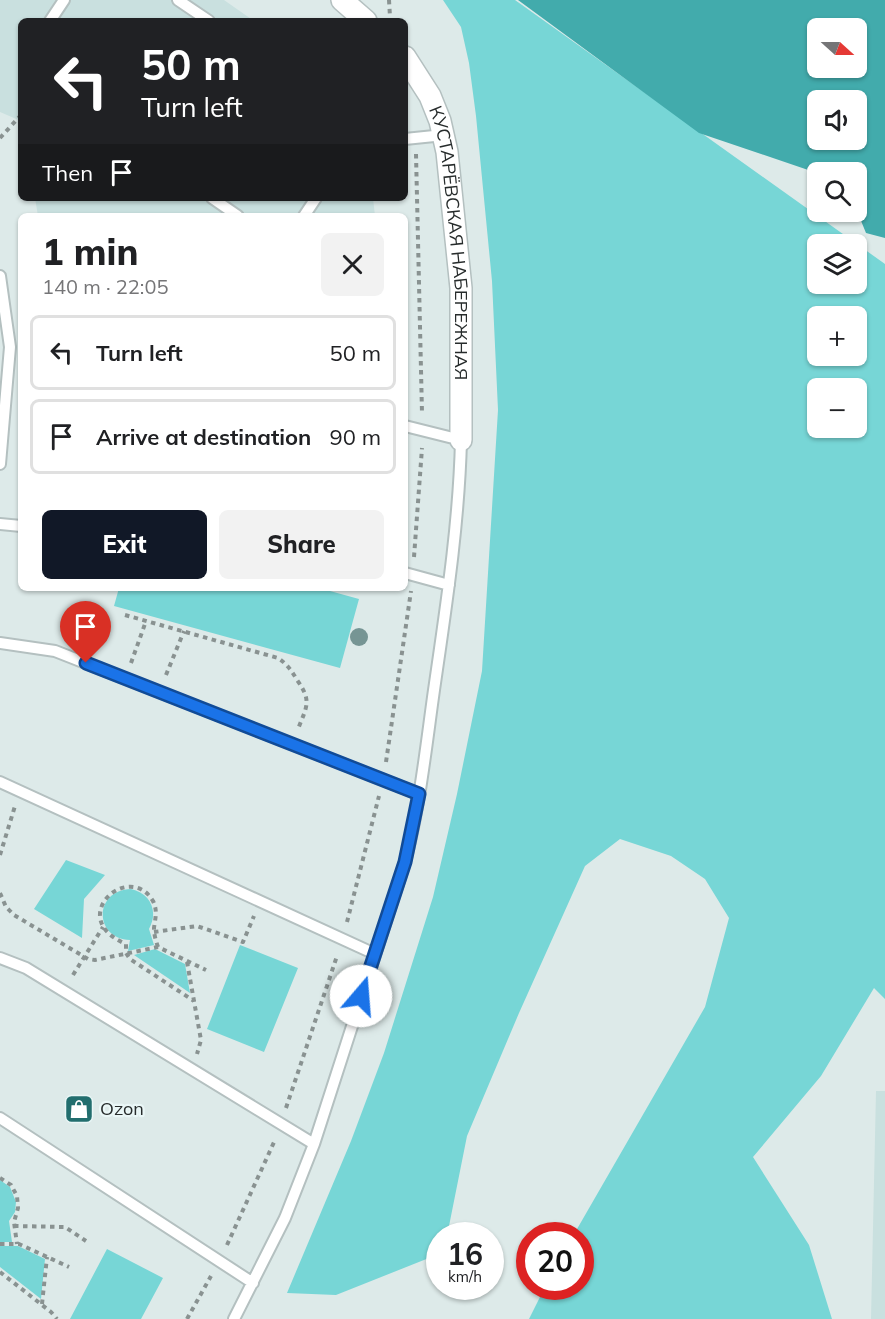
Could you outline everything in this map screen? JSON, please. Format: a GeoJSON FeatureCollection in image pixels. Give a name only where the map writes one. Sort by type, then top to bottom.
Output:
{"type":"FeatureCollection","features":[{"type":"Feature","properties":{"kind":"street"},"geometry":{"type":"LineString","coordinates":[[342,0],[363,18]]}},
{"type":"Feature","properties":{"kind":"street","name":"КУСТАРЁВСКАЯ НАБЕРЕЖНАЯ"},"geometry":{"type":"LineString","coordinates":[[408,62],[430,96],[444,135],[461,288],[461,440]]}},
{"type":"Feature","properties":{"kind":"lane"},"geometry":{"type":"LineString","coordinates":[[52,18],[64,0]]}},
{"type":"Feature","properties":{"kind":"lane"},"geometry":{"type":"LineString","coordinates":[[178,0],[205,18]]}},
{"type":"Feature","properties":{"kind":"lane"},"geometry":{"type":"LineString","coordinates":[[410,139],[444,135]]}},
{"type":"Feature","properties":{"kind":"lane"},"geometry":{"type":"LineString","coordinates":[[216,201],[234,213]]}},
{"type":"Feature","properties":{"kind":"lane"},"geometry":{"type":"LineString","coordinates":[[0,276],[2,304],[15,357],[0,464]]}},
{"type":"Feature","properties":{"kind":"lane"},"geometry":{"type":"LineString","coordinates":[[234,1319],[285,1218],[314,1144],[407,854],[419,794],[458,518],[461,440],[408,427]]}},
{"type":"Feature","properties":{"kind":"lane"},"geometry":{"type":"LineString","coordinates":[[0,524],[18,526]]}},
{"type":"Feature","properties":{"kind":"lane"},"geometry":{"type":"LineString","coordinates":[[409,574],[449,585]]}},
{"type":"Feature","properties":{"kind":"lane"},"geometry":{"type":"LineString","coordinates":[[0,643],[55,651],[419,794]]}},
{"type":"Feature","properties":{"kind":"lane"},"geometry":{"type":"LineString","coordinates":[[0,782],[375,954]]}},
{"type":"Feature","properties":{"kind":"lane"},"geometry":{"type":"LineString","coordinates":[[0,958],[26,968],[314,1144]]}},
{"type":"Feature","properties":{"kind":"lane"},"geometry":{"type":"LineString","coordinates":[[0,1118],[253,1283]]}},
{"type":"Feature","properties":{"kind":"path"},"geometry":{"type":"LineString","coordinates":[[389,0],[390,18]]}},
{"type":"Feature","properties":{"kind":"path"},"geometry":{"type":"LineString","coordinates":[[0,138],[18,118]]}},
{"type":"Feature","properties":{"kind":"path"},"geometry":{"type":"LineString","coordinates":[[409,574],[423,430],[410,139]]}},
{"type":"Feature","properties":{"kind":"path"},"geometry":{"type":"LineString","coordinates":[[187,1319],[219,1261],[268,1155],[342,939],[382,780],[407,591]]}},
{"type":"Feature","properties":{"kind":"path"},"geometry":{"type":"LineString","coordinates":[[125,615],[273,656],[287,665],[306,692],[307,697],[305,711],[292,744]]}},
{"type":"Feature","properties":{"kind":"path"},"geometry":{"type":"LineString","coordinates":[[126,679],[146,621]]}},
{"type":"Feature","properties":{"kind":"path"},"geometry":{"type":"LineString","coordinates":[[159,692],[183,631]]}},
{"type":"Feature","properties":{"kind":"path"},"geometry":{"type":"LineString","coordinates":[[0,855],[20,791]]}},
{"type":"Feature","properties":{"kind":"path"},"geometry":{"type":"LineString","coordinates":[[158,947],[154,932],[156,914],[152,900],[142,891],[128,887],[114,890],[104,900],[100,913],[102,927],[111,938],[126,944],[126,953],[130,959],[194,1001]]}},
{"type":"Feature","properties":{"kind":"path"},"geometry":{"type":"LineString","coordinates":[[0,893],[6,907],[14,915],[84,957],[95,960],[158,947],[206,970]]}},
{"type":"Feature","properties":{"kind":"path"},"geometry":{"type":"LineString","coordinates":[[154,932],[197,926],[243,942],[260,901]]}},
{"type":"Feature","properties":{"kind":"path"},"geometry":{"type":"LineString","coordinates":[[64,991],[102,927]]}},
{"type":"Feature","properties":{"kind":"path"},"geometry":{"type":"LineString","coordinates":[[187,961],[201,1040],[198,1054],[189,1068]]}},
{"type":"Feature","properties":{"kind":"path"},"geometry":{"type":"LineString","coordinates":[[0,1178],[11,1185],[17,1196],[14,1222],[17,1244]]}},
{"type":"Feature","properties":{"kind":"path"},"geometry":{"type":"LineString","coordinates":[[14,1226],[65,1227],[86,1241]]}},
{"type":"Feature","properties":{"kind":"path"},"geometry":{"type":"LineString","coordinates":[[0,1244],[17,1244],[69,1267]]}},
{"type":"Feature","properties":{"kind":"path"},"geometry":{"type":"LineString","coordinates":[[42,1304],[47,1257]]}},
{"type":"Feature","properties":{"kind":"path"},"geometry":{"type":"LineString","coordinates":[[0,1272],[42,1304],[57,1319]]}},
{"type":"Feature","properties":{"kind":"shaded area"},"geometry":{"type":"Polygon","coordinates":[[[0,0],[224,0],[250,18],[18,18],[18,120],[0,112],[0,0]]]}},
{"type":"Feature","properties":{"kind":"shaded area"},"geometry":{"type":"Polygon","coordinates":[[[443,0],[515,0],[807,208],[807,222],[826,222],[843,234],[807,234],[807,294],[867,294],[867,251],[885,264],[885,999],[874,988],[821,1076],[753,1157],[809,1245],[832,1319],[529,1319],[538,1300],[594,1300],[594,1222],[581,1222],[705,1007],[729,918],[705,879],[671,856],[620,839],[585,866],[467,1136],[450,1222],[426,1222],[426,1259],[336,1295],[287,1293],[351,1141],[384,1053],[433,897],[482,671],[498,410],[492,281],[469,63],[461,27],[443,0]]]}},
{"type":"Feature","properties":{"kind":"shaded area"},"geometry":{"type":"Polygon","coordinates":[[[518,0],[885,0],[885,238],[866,233],[862,222],[867,222],[867,162],[807,162],[807,170],[699,133],[518,0]]]}},
{"type":"Feature","properties":{"kind":"shaded area"},"geometry":{"type":"Polygon","coordinates":[[[36,201],[373,201],[375,213],[38,213],[36,201]]]}},
{"type":"Feature","properties":{"kind":"shaded area"},"geometry":{"type":"Polygon","coordinates":[[[118,591],[330,591],[359,599],[340,668],[114,606],[118,591]]]}},
{"type":"Feature","properties":{"kind":"shaded area"},"geometry":{"type":"Polygon","coordinates":[[[66,860],[105,875],[84,899],[82,938],[34,909],[66,860]]]}},
{"type":"Feature","properties":{"kind":"shaded area"},"geometry":{"type":"Polygon","coordinates":[[[131,889],[143,894],[151,904],[153,916],[149,929],[154,945],[128,951],[130,940],[118,937],[109,931],[104,923],[103,914],[110,897],[119,891],[131,889]]]}},
{"type":"Feature","properties":{"kind":"shaded area"},"geometry":{"type":"Polygon","coordinates":[[[240,945],[298,968],[264,1052],[207,1029],[240,945]]]}},
{"type":"Feature","properties":{"kind":"shaded area"},"geometry":{"type":"Polygon","coordinates":[[[155,949],[185,964],[190,993],[134,955],[155,949]]]}},
{"type":"Feature","properties":{"kind":"shaded area"},"geometry":{"type":"Polygon","coordinates":[[[876,1091],[885,1091],[885,1319],[871,1319],[876,1091]]]}},
{"type":"Feature","properties":{"kind":"shaded area"},"geometry":{"type":"Polygon","coordinates":[[[0,1180],[10,1187],[16,1202],[15,1212],[9,1221],[12,1242],[0,1242],[0,1180]]]}},
{"type":"Feature","properties":{"kind":"shaded area"},"geometry":{"type":"Polygon","coordinates":[[[0,1246],[18,1246],[45,1259],[41,1299],[0,1267],[0,1246]]]}},
{"type":"Feature","properties":{"kind":"shaded area"},"geometry":{"type":"Polygon","coordinates":[[[107,1249],[163,1278],[141,1319],[70,1319],[107,1249]]]}},
{"type":"Feature","properties":{"kind":"place","name":"Ozon"},"geometry":{"type":"Point","coordinates":[79,1109]}},
{"type":"Feature","properties":{"kind":"route"},"geometry":{"type":"LineString","coordinates":[[86,663],[419,794],[405,862],[361,996]]}}]}
